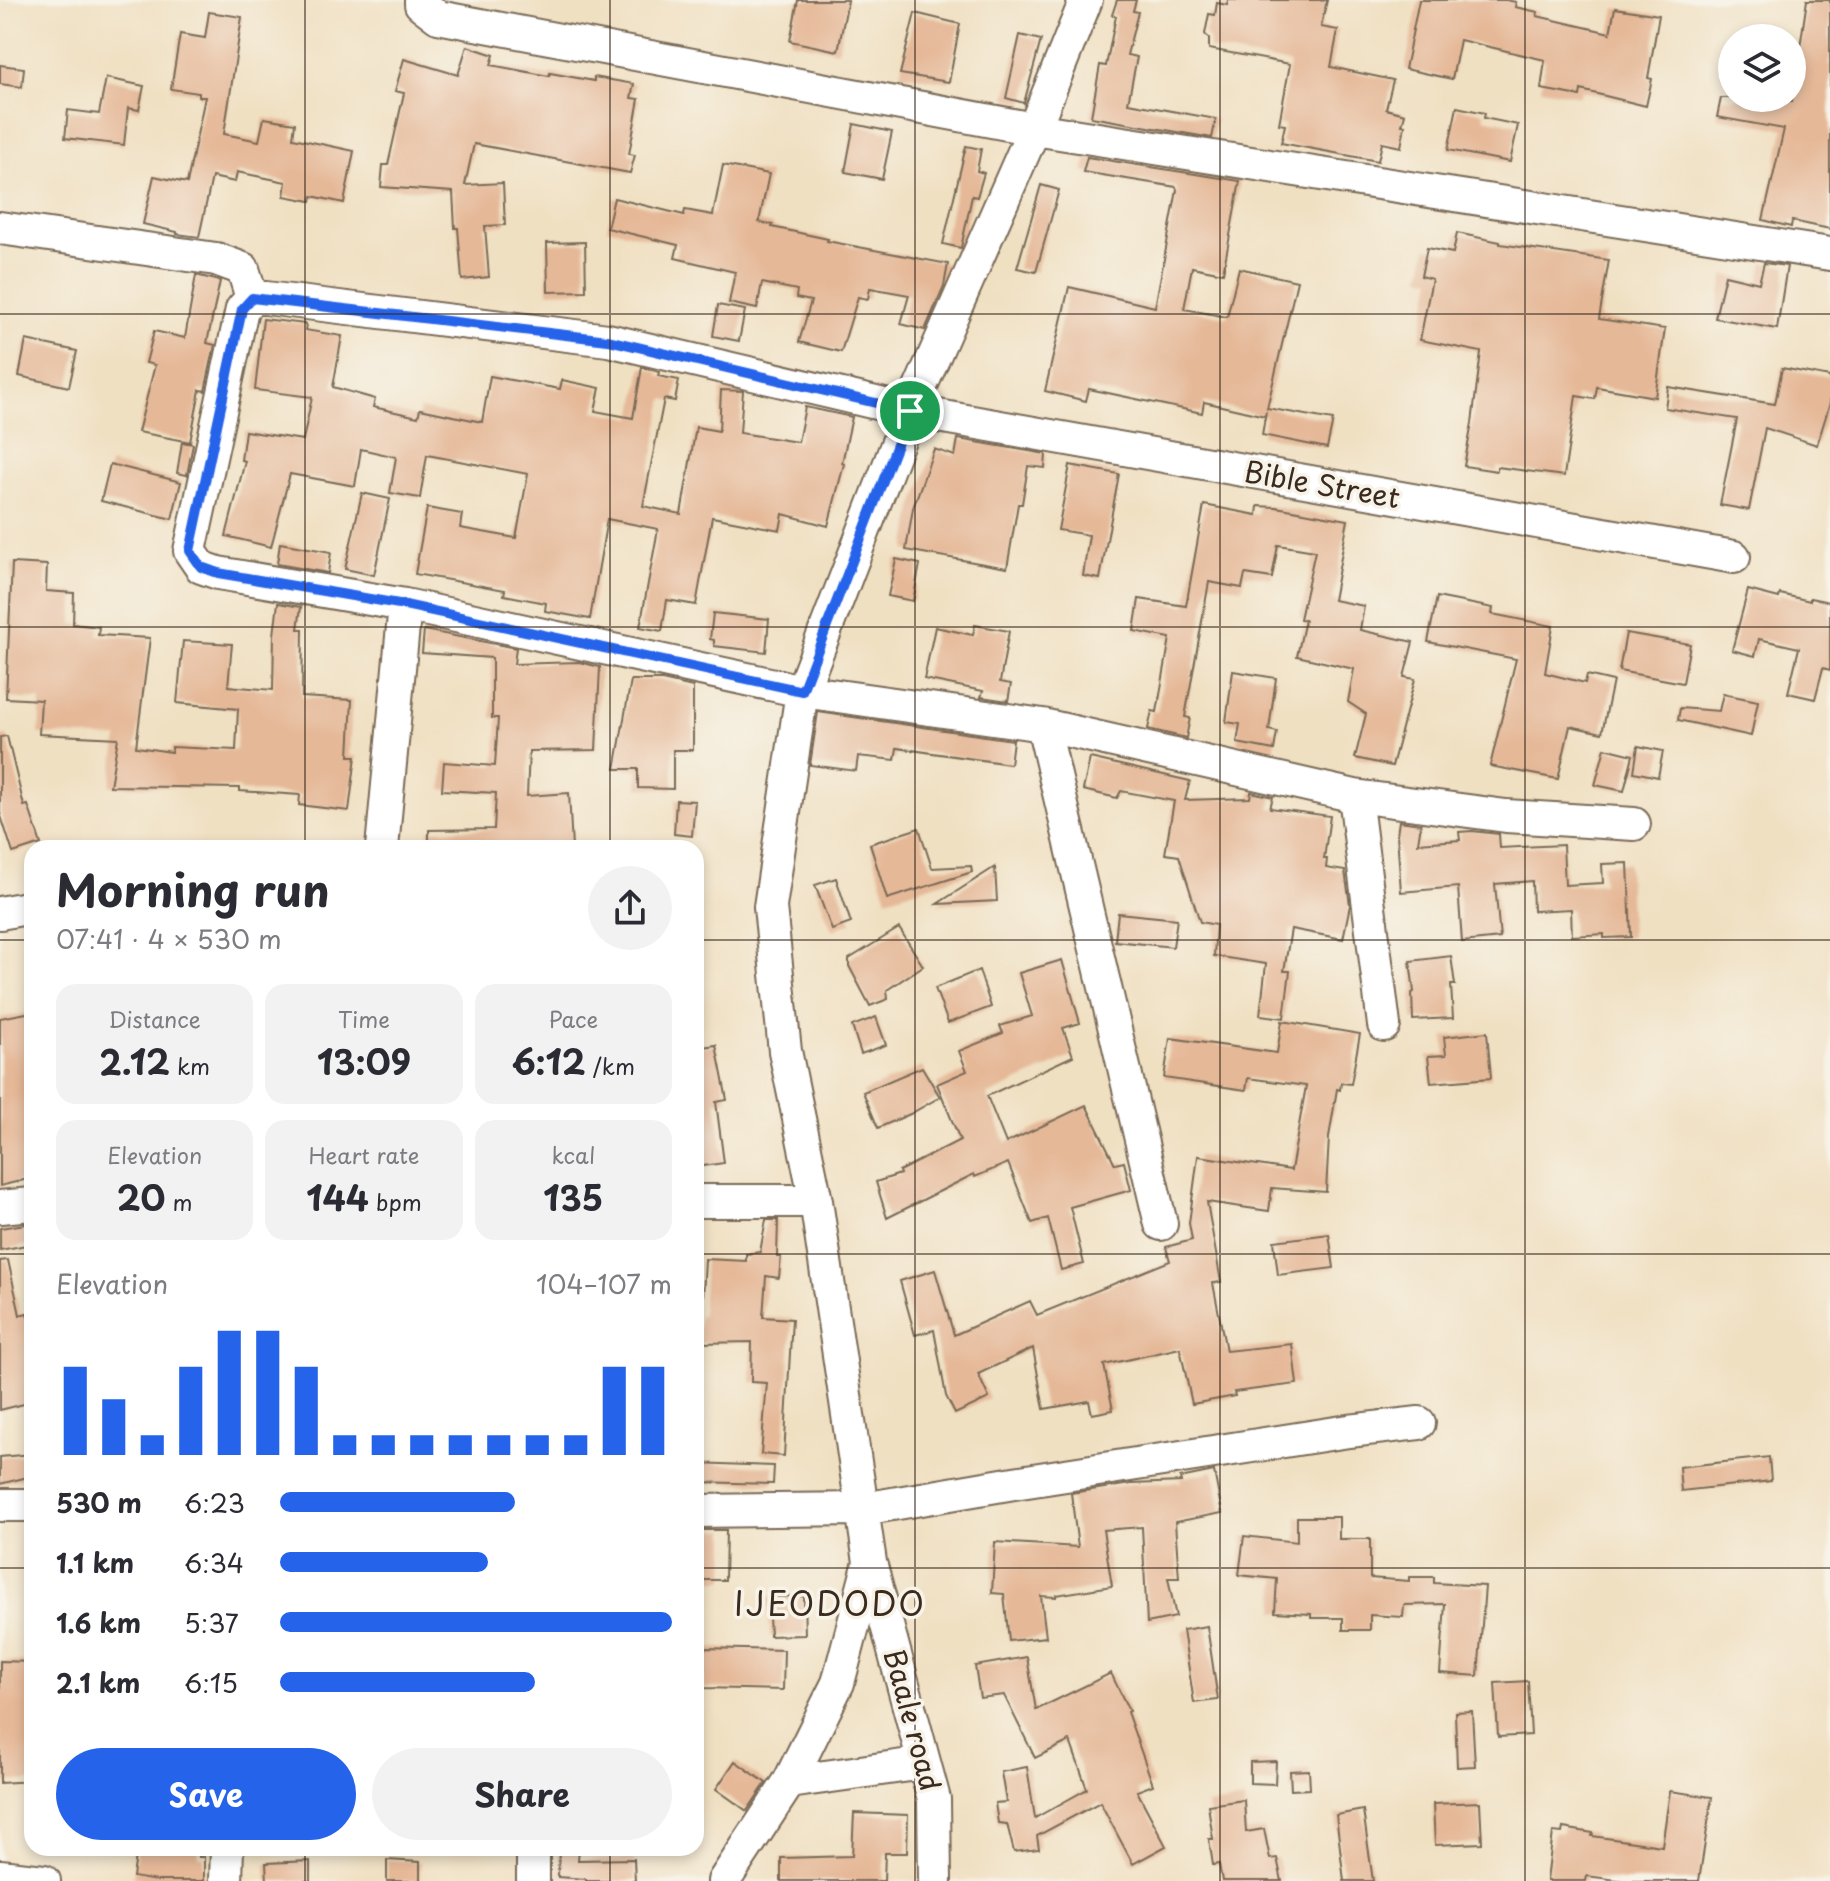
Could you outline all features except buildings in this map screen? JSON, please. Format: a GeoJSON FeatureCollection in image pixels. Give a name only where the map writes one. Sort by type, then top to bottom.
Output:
{"type":"FeatureCollection","features":[{"type":"Feature","properties":{"kind":"street"},"geometry":{"type":"LineString","coordinates":[[421,0],[421,4],[438,17],[1034,129],[1830,254]]}},
{"type":"Feature","properties":{"kind":"street"},"geometry":{"type":"LineString","coordinates":[[724,1881],[789,1782],[838,1683],[870,1562],[816,1201],[785,1051],[770,907],[802,691],[910,411],[1034,129],[1086,0]]}},
{"type":"Feature","properties":{"kind":"street"},"geometry":{"type":"LineString","coordinates":[[0,228],[216,259],[243,269],[252,298],[242,309],[190,551],[201,567],[218,573],[405,605],[802,691],[1043,725],[1355,796],[1506,816],[1634,824]]}},
{"type":"Feature","properties":{"kind":"street","name":"Bible Street"},"geometry":{"type":"LineString","coordinates":[[252,298],[608,340],[910,411],[1734,557]]}},
{"type":"Feature","properties":{"kind":"street"},"geometry":{"type":"LineString","coordinates":[[383,840],[405,605]]}},
{"type":"Feature","properties":{"kind":"street"},"geometry":{"type":"LineString","coordinates":[[1043,725],[1161,1224]]}},
{"type":"Feature","properties":{"kind":"street"},"geometry":{"type":"LineString","coordinates":[[1355,796],[1384,1025]]}},
{"type":"Feature","properties":{"kind":"street"},"geometry":{"type":"LineString","coordinates":[[0,913],[24,908]]}},
{"type":"Feature","properties":{"kind":"street"},"geometry":{"type":"LineString","coordinates":[[704,1201],[816,1201]]}},
{"type":"Feature","properties":{"kind":"street"},"geometry":{"type":"LineString","coordinates":[[0,1207],[24,1205]]}},
{"type":"Feature","properties":{"kind":"street"},"geometry":{"type":"LineString","coordinates":[[704,1511],[863,1509],[1349,1431],[1419,1423]]}},
{"type":"Feature","properties":{"kind":"street"},"geometry":{"type":"LineString","coordinates":[[0,1505],[24,1505]]}},
{"type":"Feature","properties":{"kind":"street","name":"Baale road"},"geometry":{"type":"LineString","coordinates":[[870,1562],[934,1799],[935,1881]]}},
{"type":"Feature","properties":{"kind":"street"},"geometry":{"type":"LineString","coordinates":[[789,1782],[924,1763]]}},
{"type":"Feature","properties":{"kind":"street"},"geometry":{"type":"LineString","coordinates":[[226,1881],[227,1856]]}},
{"type":"Feature","properties":{"kind":"street"},"geometry":{"type":"LineString","coordinates":[[533,1856],[533,1881]]}},
{"type":"Feature","properties":{"kind":"street"},"geometry":{"type":"LineString","coordinates":[[0,1876],[44,1881]]}},
{"type":"Feature","properties":{"kind":"district","name":"IJEODODO"},"geometry":{"type":"Point","coordinates":[830,1605]}},
{"type":"Feature","properties":{"kind":"route"},"geometry":{"type":"LineString","coordinates":[[252,298],[608,340],[910,411],[802,691],[405,605],[218,573],[201,567],[190,551],[242,309],[252,298]]}}]}
